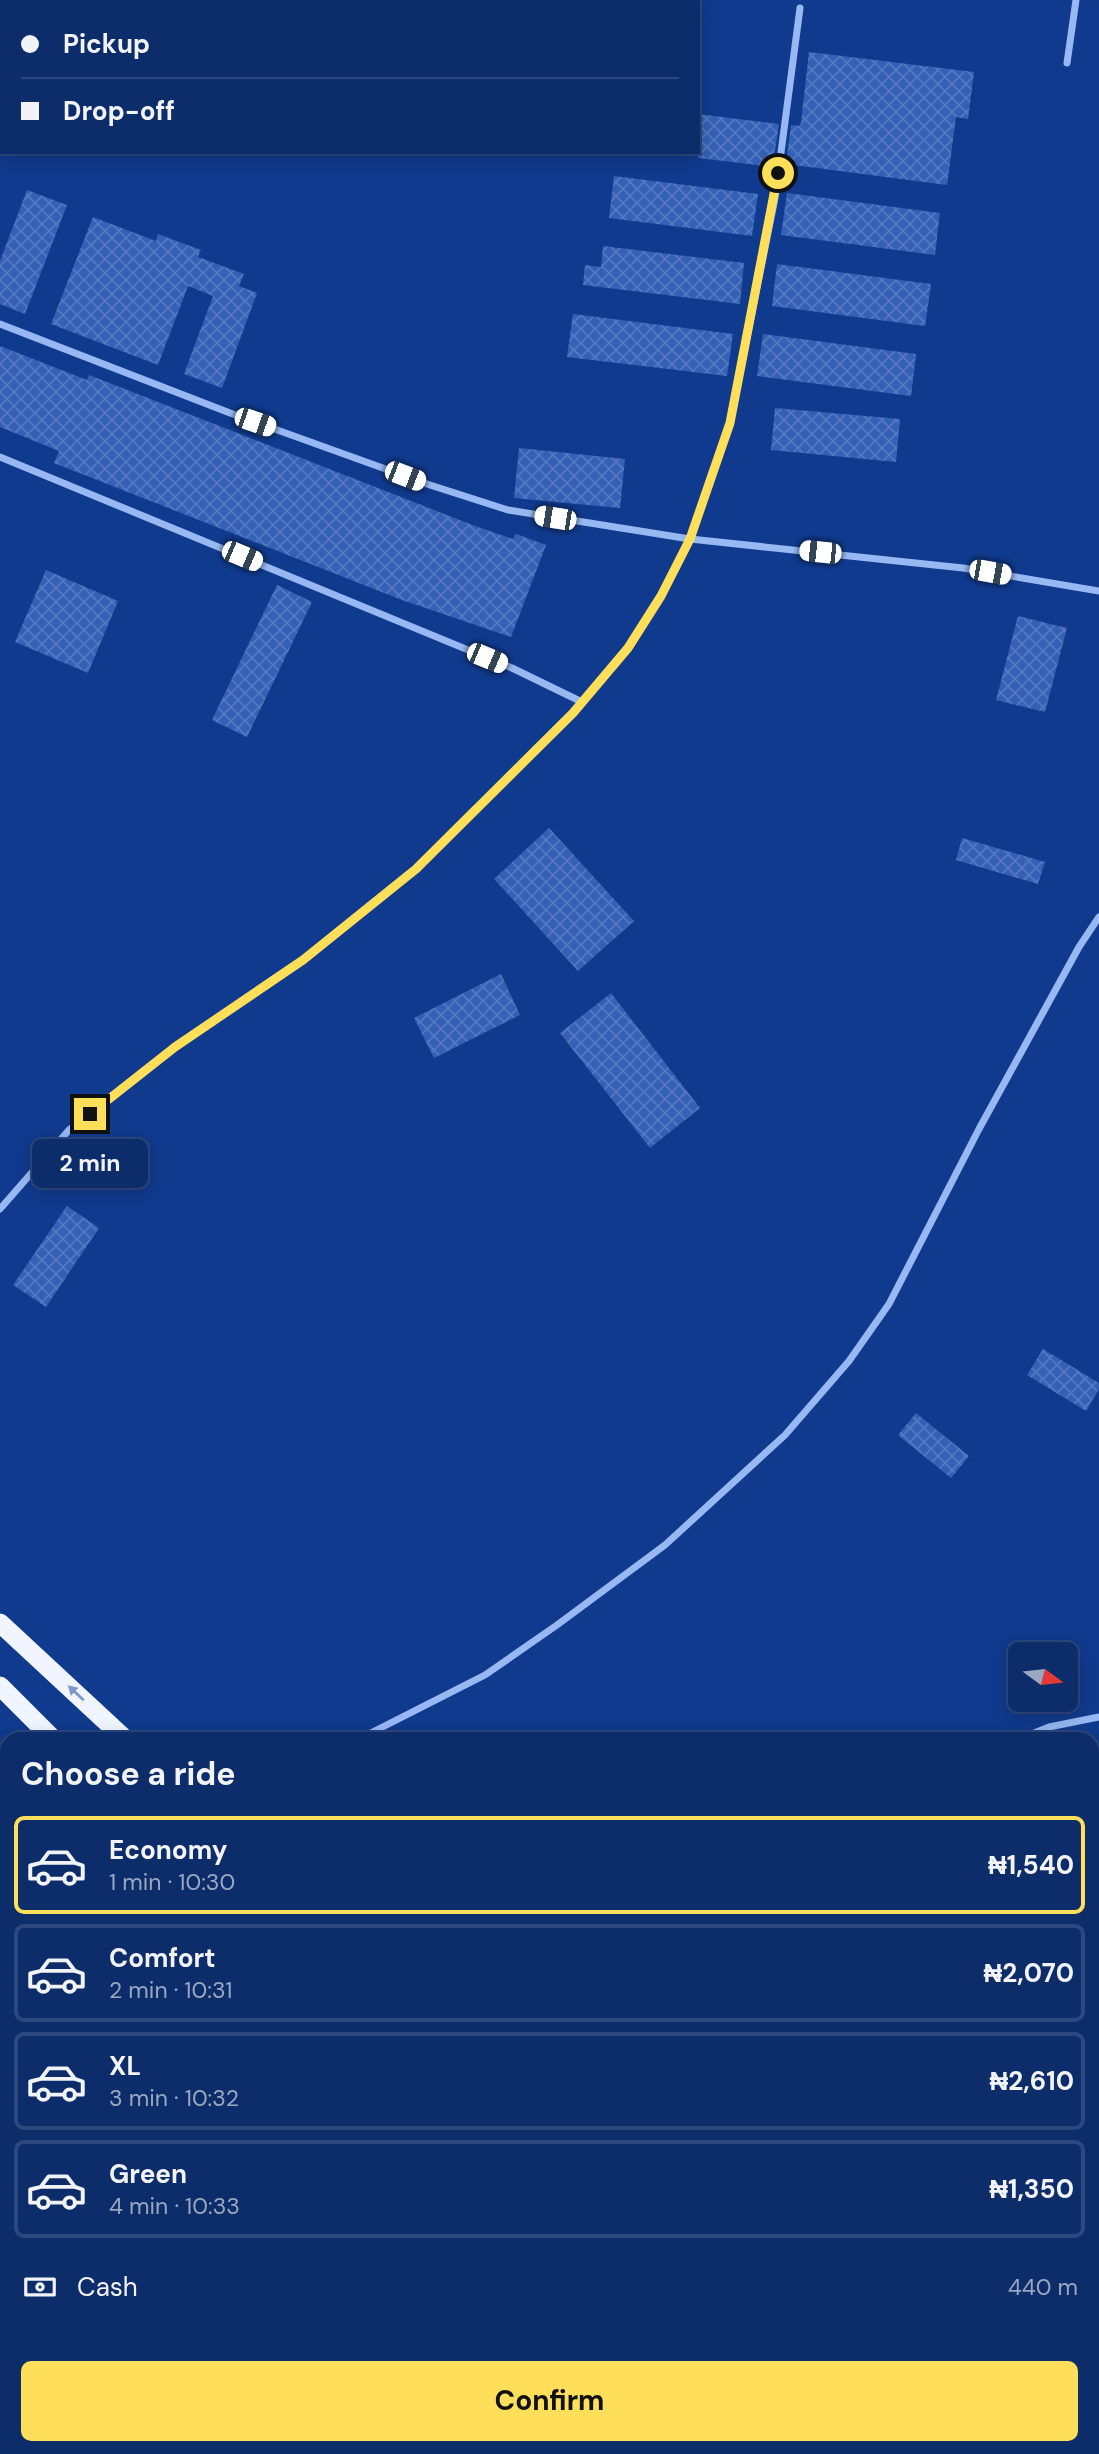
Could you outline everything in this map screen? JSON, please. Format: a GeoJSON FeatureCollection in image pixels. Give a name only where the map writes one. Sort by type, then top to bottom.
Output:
{"type":"FeatureCollection","features":[{"type":"Feature","properties":{"kind":"highway"},"geometry":{"type":"LineString","coordinates":[[0,1623],[117,1732]]}},
{"type":"Feature","properties":{"kind":"highway"},"geometry":{"type":"LineString","coordinates":[[0,1686],[46,1732]]}},
{"type":"Feature","properties":{"kind":"street"},"geometry":{"type":"LineString","coordinates":[[1067,63],[1076,0]]}},
{"type":"Feature","properties":{"kind":"street"},"geometry":{"type":"LineString","coordinates":[[0,1209],[69,1130],[175,1047],[303,960],[416,869],[582,702],[628,648],[661,596],[690,539],[730,423],[775,198],[800,8]]}},
{"type":"Feature","properties":{"kind":"street"},"geometry":{"type":"LineString","coordinates":[[0,324],[230,413],[508,510],[690,539],[952,566],[1099,591]]}},
{"type":"Feature","properties":{"kind":"street"},"geometry":{"type":"LineString","coordinates":[[0,457],[512,668],[582,702]]}},
{"type":"Feature","properties":{"kind":"street"},"geometry":{"type":"LineString","coordinates":[[373,1732],[485,1675],[557,1625],[665,1545],[785,1435],[849,1361],[889,1304],[986,1117],[1079,947],[1099,918]]}},
{"type":"Feature","properties":{"kind":"street"},"geometry":{"type":"LineString","coordinates":[[1037,1732],[1099,1717]]}},
{"type":"Feature","properties":{"kind":"building"},"geometry":{"type":"Polygon","coordinates":[[[809,52],[974,72],[968,119],[956,117],[947,185],[786,164],[791,125],[799,126],[801,123],[809,52]]]}},
{"type":"Feature","properties":{"kind":"building"},"geometry":{"type":"Polygon","coordinates":[[[700,114],[779,124],[773,163],[768,162],[767,166],[698,158],[700,114]]]}},
{"type":"Feature","properties":{"kind":"building"},"geometry":{"type":"Polygon","coordinates":[[[614,176],[758,194],[752,236],[609,218],[614,176]]]}},
{"type":"Feature","properties":{"kind":"building"},"geometry":{"type":"Polygon","coordinates":[[[27,190],[67,205],[25,314],[0,304],[0,261],[27,190]]]}},
{"type":"Feature","properties":{"kind":"building"},"geometry":{"type":"Polygon","coordinates":[[[787,193],[940,213],[935,255],[781,235],[787,193]]]}},
{"type":"Feature","properties":{"kind":"building"},"geometry":{"type":"Polygon","coordinates":[[[93,217],[156,241],[158,234],[201,250],[198,257],[244,274],[239,286],[257,293],[222,388],[184,374],[213,296],[188,286],[158,365],[51,324],[93,217]]]}},
{"type":"Feature","properties":{"kind":"building"},"geometry":{"type":"Polygon","coordinates":[[[603,246],[744,263],[740,304],[583,285],[585,265],[601,267],[603,246]]]}},
{"type":"Feature","properties":{"kind":"building"},"geometry":{"type":"Polygon","coordinates":[[[777,264],[931,284],[925,326],[772,306],[777,264]]]}},
{"type":"Feature","properties":{"kind":"building"},"geometry":{"type":"Polygon","coordinates":[[[573,314],[733,334],[727,376],[567,357],[573,314]]]}},
{"type":"Feature","properties":{"kind":"building"},"geometry":{"type":"Polygon","coordinates":[[[763,334],[916,354],[911,396],[757,376],[763,334]]]}},
{"type":"Feature","properties":{"kind":"building"},"geometry":{"type":"Polygon","coordinates":[[[0,346],[87,380],[89,375],[475,526],[513,539],[516,534],[546,545],[511,637],[402,600],[54,463],[59,451],[0,427],[0,346]]]}},
{"type":"Feature","properties":{"kind":"building"},"geometry":{"type":"Polygon","coordinates":[[[775,408],[900,419],[896,462],[771,450],[775,408]]]}},
{"type":"Feature","properties":{"kind":"building"},"geometry":{"type":"Polygon","coordinates":[[[519,448],[625,459],[620,508],[514,498],[519,448]]]}},
{"type":"Feature","properties":{"kind":"building"},"geometry":{"type":"Polygon","coordinates":[[[46,570],[118,601],[88,673],[15,642],[46,570]]]}},
{"type":"Feature","properties":{"kind":"building"},"geometry":{"type":"Polygon","coordinates":[[[277,585],[312,602],[247,737],[212,720],[277,585]]]}},
{"type":"Feature","properties":{"kind":"building"},"geometry":{"type":"Polygon","coordinates":[[[1018,616],[1067,628],[1045,712],[996,700],[1018,616]]]}},
{"type":"Feature","properties":{"kind":"building"},"geometry":{"type":"Polygon","coordinates":[[[549,828],[634,921],[578,971],[494,879],[549,828]]]}},
{"type":"Feature","properties":{"kind":"building"},"geometry":{"type":"Polygon","coordinates":[[[962,838],[1045,862],[1038,884],[956,860],[962,838]]]}},
{"type":"Feature","properties":{"kind":"building"},"geometry":{"type":"Polygon","coordinates":[[[501,974],[520,1015],[434,1058],[414,1018],[501,974]]]}},
{"type":"Feature","properties":{"kind":"building"},"geometry":{"type":"Polygon","coordinates":[[[611,993],[700,1108],[650,1148],[560,1033],[611,993]]]}},
{"type":"Feature","properties":{"kind":"building"},"geometry":{"type":"Polygon","coordinates":[[[67,1206],[99,1228],[46,1307],[13,1285],[67,1206]]]}},
{"type":"Feature","properties":{"kind":"building"},"geometry":{"type":"Polygon","coordinates":[[[1043,1349],[1099,1383],[1099,1389],[1086,1411],[1027,1375],[1043,1349]]]}},
{"type":"Feature","properties":{"kind":"building"},"geometry":{"type":"Polygon","coordinates":[[[916,1413],[969,1456],[951,1478],[898,1435],[916,1413]]]}},
{"type":"Feature","properties":{"kind":"route"},"geometry":{"type":"LineString","coordinates":[[90,1114],[175,1047],[303,960],[416,869],[573,713],[628,648],[661,596],[690,539],[730,423],[778,173]]}}]}
